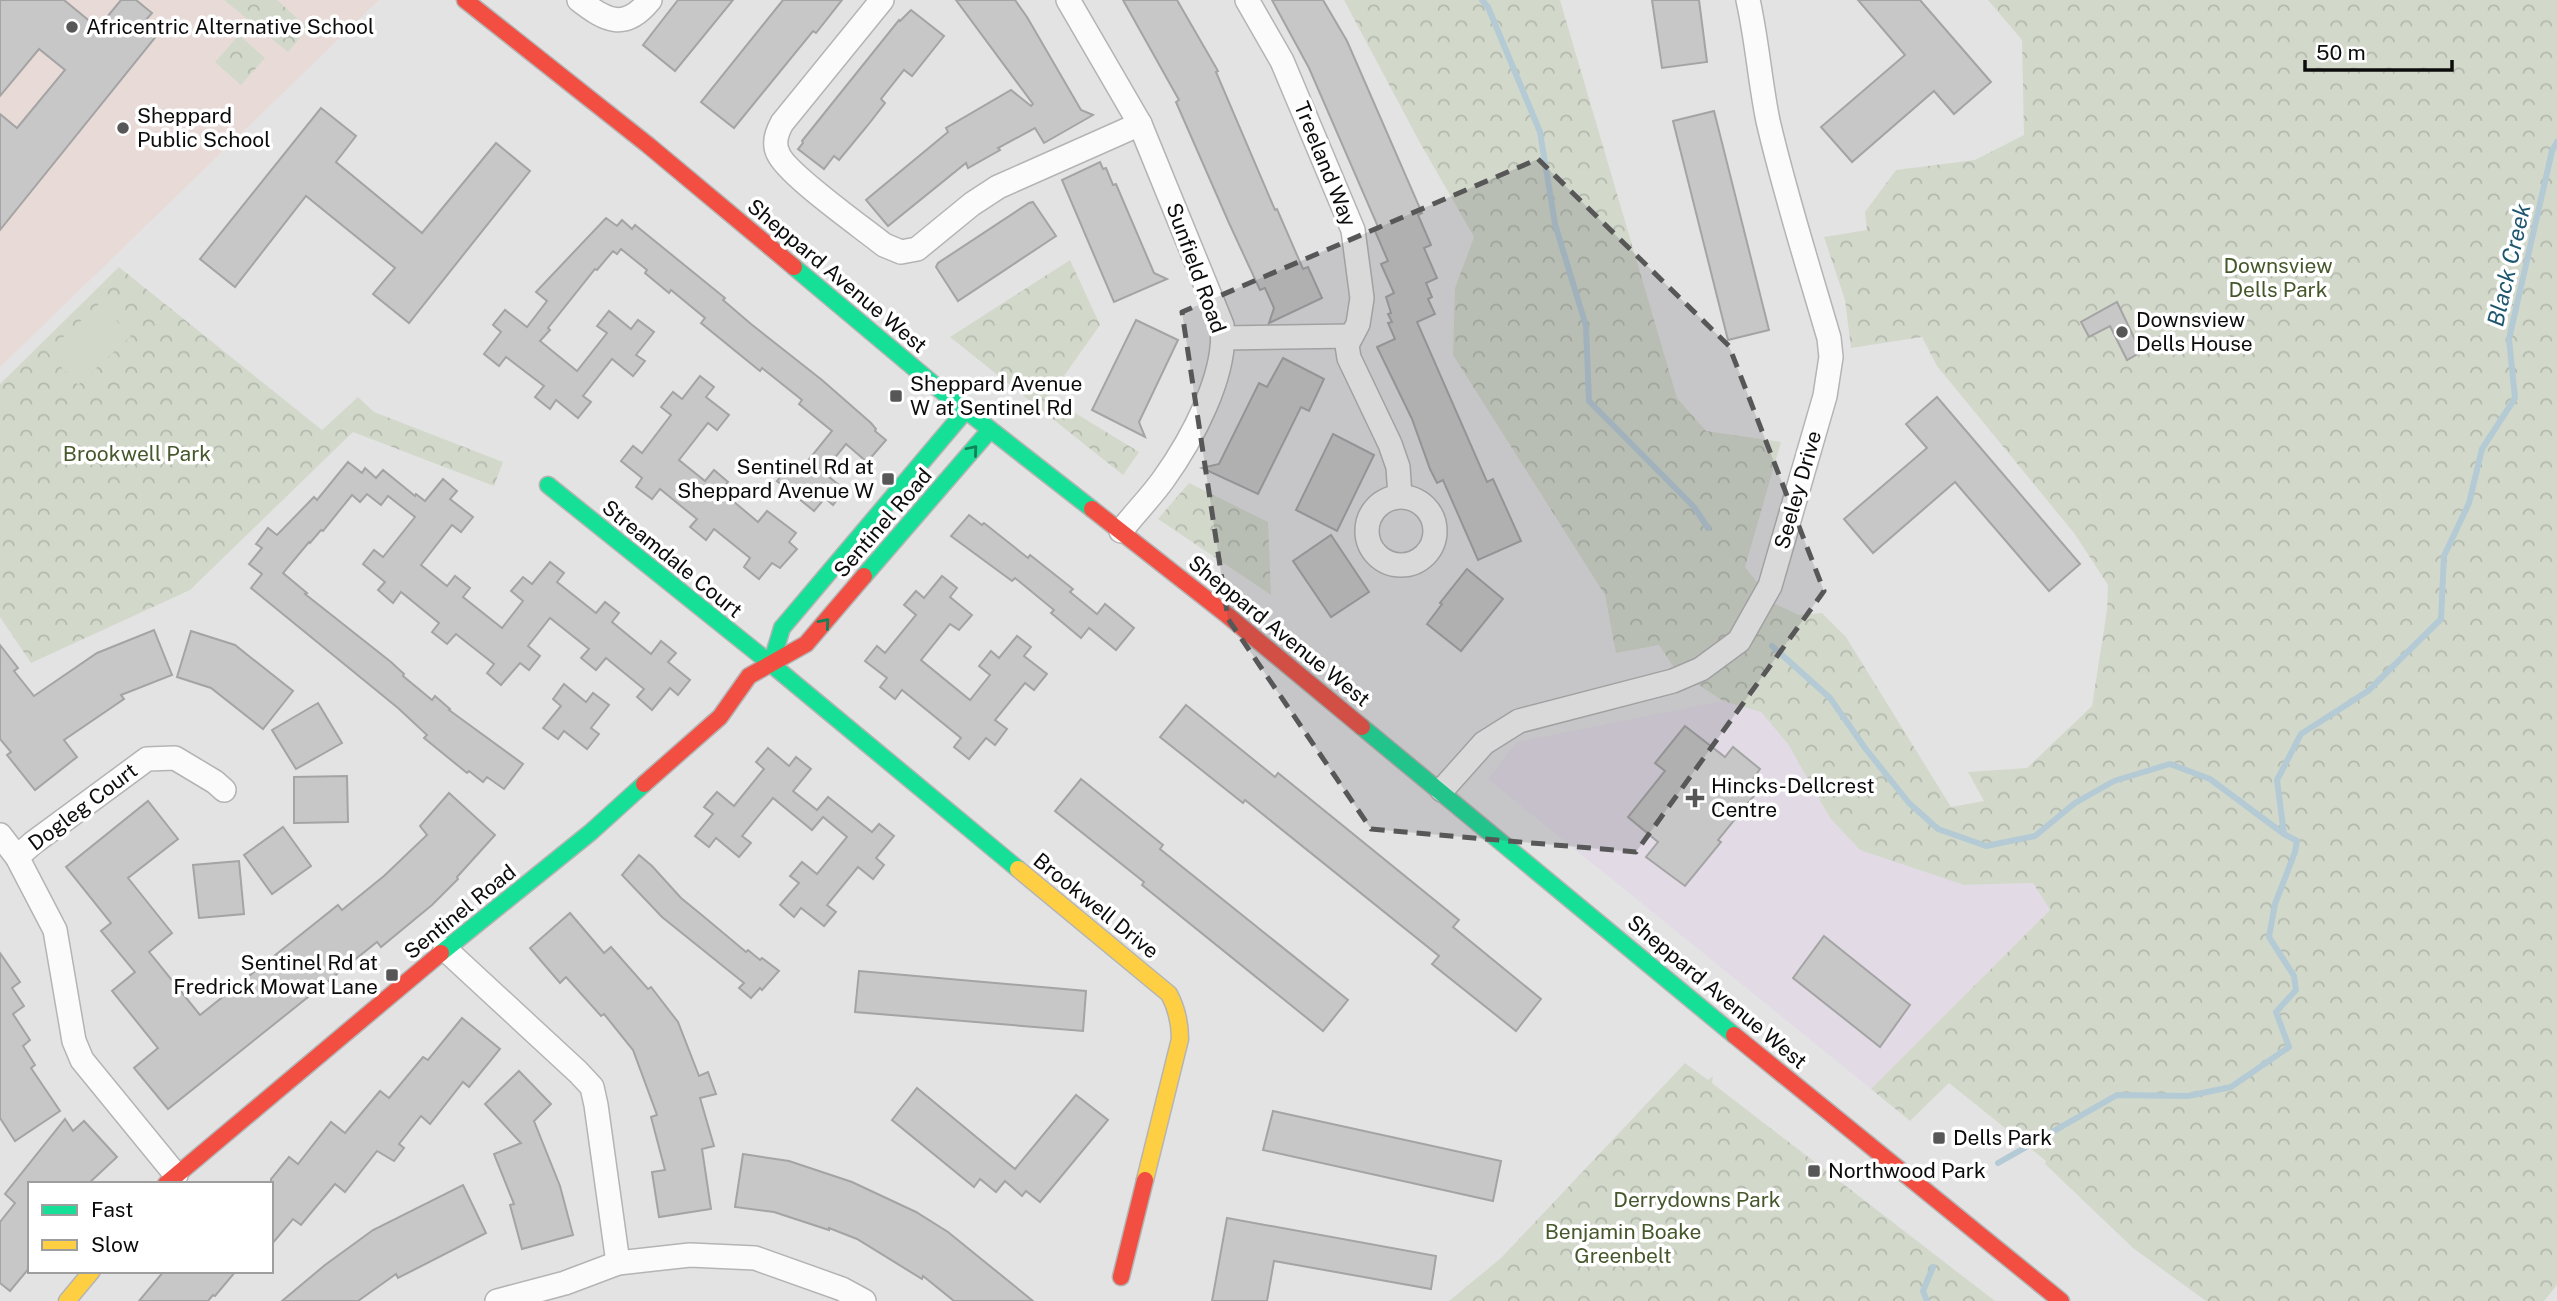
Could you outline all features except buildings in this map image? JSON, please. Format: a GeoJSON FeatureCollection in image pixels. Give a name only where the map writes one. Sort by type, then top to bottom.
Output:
{"type":"FeatureCollection","features":[{"type":"Feature","properties":{"kind":"street","name":"Sheppard Avenue West"},"geometry":{"type":"LineString","coordinates":[[465,0],[658,153],[990,430],[1121,531],[1442,790],[1847,1128],[2061,1301]]}},
{"type":"Feature","properties":{"kind":"street"},"geometry":{"type":"LineString","coordinates":[[579,0],[596,13],[615,21],[631,18],[650,0]]}},
{"type":"Feature","properties":{"kind":"street"},"geometry":{"type":"LineString","coordinates":[[882,0],[782,122],[777,132],[776,149],[788,168],[884,245],[894,250],[901,252],[918,249],[972,204],[998,187],[1140,124]]}},
{"type":"Feature","properties":{"kind":"street","name":"Sunfield Road"},"geometry":{"type":"LineString","coordinates":[[1069,0],[1140,124],[1222,325],[1221,361],[1203,414],[1162,482],[1121,531]]}},
{"type":"Feature","properties":{"kind":"street","name":"Treeland Way"},"geometry":{"type":"LineString","coordinates":[[1247,0],[1282,61],[1353,230],[1362,298],[1358,324],[1351,335]]}},
{"type":"Feature","properties":{"kind":"street","name":"Seeley Drive"},"geometry":{"type":"LineString","coordinates":[[1442,790],[1484,743],[1519,721],[1581,703],[1650,688],[1701,669],[1739,641],[1770,586],[1825,396],[1831,357],[1829,338],[1777,161],[1748,0]]}},
{"type":"Feature","properties":{"kind":"street"},"geometry":{"type":"LineString","coordinates":[[1223,338],[1351,335],[1347,345],[1349,358],[1390,444],[1398,467],[1400,496]]}},
{"type":"Feature","properties":{"kind":"street","name":"Sentinel Road"},"geometry":{"type":"LineString","coordinates":[[771,664],[782,628],[966,410]]}},
{"type":"Feature","properties":{"kind":"street","name":"Sentinel Road"},"geometry":{"type":"LineString","coordinates":[[171,1179],[445,949],[596,827],[720,717],[749,676],[806,644],[990,430]]}},
{"type":"Feature","properties":{"kind":"street","name":"Streamdale Court"},"geometry":{"type":"LineString","coordinates":[[548,485],[771,664]]}},
{"type":"Feature","properties":{"kind":"street","name":"Brookwell Drive"},"geometry":{"type":"LineString","coordinates":[[771,664],[1152,979],[1169,994],[1177,1006],[1181,1024],[1180,1039],[1121,1277]]}},
{"type":"Feature","properties":{"kind":"street","name":"Dogleg Court"},"geometry":{"type":"LineString","coordinates":[[17,857],[147,759],[175,758],[224,790]]}},
{"type":"Feature","properties":{"kind":"street"},"geometry":{"type":"LineString","coordinates":[[0,835],[17,857],[55,930],[74,1041],[82,1060],[171,1179]]}},
{"type":"Feature","properties":{"kind":"street"},"geometry":{"type":"LineString","coordinates":[[445,949],[559,1053],[592,1087],[618,1263]]}},
{"type":"Feature","properties":{"kind":"street"},"geometry":{"type":"LineString","coordinates":[[497,1301],[565,1283],[618,1263],[690,1255],[755,1258],[842,1289],[864,1301]]}},
{"type":"Feature","properties":{"kind":"street"},"geometry":{"type":"LineString","coordinates":[[67,1301],[90,1273]]}},
{"type":"Feature","properties":{"kind":"highlighted area"},"geometry":{"type":"Polygon","coordinates":[[[1538,159],[1729,346],[1824,591],[1636,852],[1371,829],[1228,619],[1182,312],[1538,159]]]}},
{"type":"Feature","properties":{"kind":"shaded area","name":"Sheppard Public School"},"geometry":{"type":"Polygon","coordinates":[[[0,0],[379,0],[0,367],[0,0]]]}},
{"type":"Feature","properties":{"kind":"shaded area"},"geometry":{"type":"Polygon","coordinates":[[[1723,701],[1761,711],[1788,744],[1830,818],[1964,885],[2033,883],[2050,910],[1871,1089],[1488,779],[1517,742],[1723,701]]]}},
{"type":"Feature","properties":{"kind":"green space"},"geometry":{"type":"Polygon","coordinates":[[[224,0],[277,0],[308,28],[288,52],[224,0]]]}},
{"type":"Feature","properties":{"kind":"green space","name":"Downsview Dells Park"},"geometry":{"type":"Polygon","coordinates":[[[1344,0],[1560,0],[1677,398],[1706,431],[1781,442],[1745,567],[1773,603],[1799,615],[1822,613],[1846,637],[1951,807],[1984,801],[1968,772],[2027,768],[2092,706],[2107,610],[2108,585],[2074,533],[1937,366],[1922,337],[1851,348],[1845,300],[1824,237],[1867,230],[1865,212],[1896,170],[1975,160],[2024,135],[2022,40],[1988,0],[2557,0],[2557,1285],[2544,1301],[2206,1301],[2133,1248],[2045,1164],[2046,1161],[1949,1083],[1910,1121],[1871,1089],[2050,910],[2033,883],[1964,885],[1860,850],[1830,818],[1788,744],[1761,712],[1723,701],[1675,669],[1659,645],[1616,653],[1605,595],[1453,355],[1455,288],[1474,237],[1344,0]]]}},
{"type":"Feature","properties":{"kind":"green space"},"geometry":{"type":"Polygon","coordinates":[[[239,35],[265,58],[241,85],[215,62],[239,35]]]}},
{"type":"Feature","properties":{"kind":"green space"},"geometry":{"type":"Polygon","coordinates":[[[1070,260],[1100,325],[1049,397],[1139,452],[1123,475],[950,337],[1070,260]]]}},
{"type":"Feature","properties":{"kind":"green space","name":"Brookwell Park"},"geometry":{"type":"Polygon","coordinates":[[[119,267],[322,430],[358,397],[374,412],[503,462],[494,486],[353,432],[190,590],[31,663],[0,617],[0,384],[119,267]]]}},
{"type":"Feature","properties":{"kind":"green space"},"geometry":{"type":"Polygon","coordinates":[[[100,303],[131,336],[78,385],[47,352],[100,303]]]}},
{"type":"Feature","properties":{"kind":"green space"},"geometry":{"type":"Polygon","coordinates":[[[1189,483],[1268,522],[1271,595],[1158,519],[1189,483]]]}},
{"type":"Feature","properties":{"kind":"green space","name":"Derrydowns Park"},"geometry":{"type":"Polygon","coordinates":[[[1685,1063],[1708,1080],[1713,1076],[1712,1083],[1995,1301],[1449,1301],[1501,1258],[1685,1063]]]}},
{"type":"Feature","properties":{"kind":"waterway"},"geometry":{"type":"LineString","coordinates":[[1482,0],[1488,7],[1540,132],[1555,224],[1586,326],[1589,401],[1694,507],[1708,528]]}},
{"type":"Feature","properties":{"kind":"waterway","name":"Black Creek"},"geometry":{"type":"LineString","coordinates":[[2284,834],[2277,780],[2301,734],[2368,691],[2441,619],[2444,556],[2469,503],[2482,449],[2515,398],[2509,339],[2552,151],[2557,142]]}},
{"type":"Feature","properties":{"kind":"waterway"},"geometry":{"type":"LineString","coordinates":[[1772,646],[1830,698],[1909,803],[1938,829],[1986,846],[2035,836],[2075,803],[2114,781],[2170,764],[2210,779],[2297,841],[2275,904],[2269,937],[2294,976],[2296,990],[2276,1012],[2289,1047],[2231,1087],[2188,1096],[2117,1095],[1998,1163]]}},
{"type":"Feature","properties":{"kind":"waterway","name":"Black Creek"},"geometry":{"type":"LineString","coordinates":[[1927,1301],[1923,1291],[1933,1267]]}},
{"type":"Feature","properties":{"kind":"traffic: fast"},"geometry":{"type":"LineString","coordinates":[[794,267],[950,398],[1092,509]]}},
{"type":"Feature","properties":{"kind":"traffic: fast"},"geometry":{"type":"LineString","coordinates":[[771,664],[782,628],[966,410]]}},
{"type":"Feature","properties":{"kind":"traffic: fast"},"geometry":{"type":"LineString","coordinates":[[864,576],[990,430]]}},
{"type":"Feature","properties":{"kind":"traffic: fast"},"geometry":{"type":"LineString","coordinates":[[548,485],[771,664],[1018,869]]}},
{"type":"Feature","properties":{"kind":"traffic: fast"},"geometry":{"type":"LineString","coordinates":[[1362,727],[1734,1035]]}},
{"type":"Feature","properties":{"kind":"traffic: fast"},"geometry":{"type":"LineString","coordinates":[[441,953],[591,832],[644,784]]}},
{"type":"Feature","properties":{"kind":"traffic: slow"},"geometry":{"type":"LineString","coordinates":[[1018,869],[1169,994],[1174,1005],[1179,1021],[1180,1039],[1145,1180]]}},
{"type":"Feature","properties":{"kind":"traffic: slow"},"geometry":{"type":"LineString","coordinates":[[67,1301],[90,1273]]}},
{"type":"Feature","properties":{"kind":"traffic: jam"},"geometry":{"type":"LineString","coordinates":[[465,0],[648,145],[794,267]]}},
{"type":"Feature","properties":{"kind":"traffic: jam"},"geometry":{"type":"LineString","coordinates":[[1092,509],[1227,615],[1362,727]]}},
{"type":"Feature","properties":{"kind":"traffic: jam"},"geometry":{"type":"LineString","coordinates":[[644,784],[720,717],[749,676],[806,644],[864,576]]}},
{"type":"Feature","properties":{"kind":"traffic: jam"},"geometry":{"type":"LineString","coordinates":[[168,1182],[441,953]]}},
{"type":"Feature","properties":{"kind":"traffic: jam"},"geometry":{"type":"LineString","coordinates":[[1734,1035],[2061,1301]]}},
{"type":"Feature","properties":{"kind":"traffic: jam"},"geometry":{"type":"LineString","coordinates":[[1121,1277],[1145,1180]]}},
{"type":"Feature","properties":{"kind":"place","name":"Africentric Alternative School"},"geometry":{"type":"Point","coordinates":[72,27]}},
{"type":"Feature","properties":{"kind":"place","name":"Sheppard Public School"},"geometry":{"type":"Point","coordinates":[123,128]}},
{"type":"Feature","properties":{"kind":"place","name":"Downsview Dells House"},"geometry":{"type":"Point","coordinates":[2122,332]}},
{"type":"Feature","properties":{"kind":"place","name":"Sheppard Avenue W at Sentinel Rd"},"geometry":{"type":"Point","coordinates":[896,396]}},
{"type":"Feature","properties":{"kind":"place","name":"Sentinel Rd at Sheppard Avenue W"},"geometry":{"type":"Point","coordinates":[888,479]}},
{"type":"Feature","properties":{"kind":"place","name":"Hincks-Dellcrest Centre"},"geometry":{"type":"Point","coordinates":[1695,798]}},
{"type":"Feature","properties":{"kind":"place","name":"Sentinel Rd at Fredrick Mowat Lane"},"geometry":{"type":"Point","coordinates":[392,975]}},
{"type":"Feature","properties":{"kind":"place","name":"Dells Park"},"geometry":{"type":"Point","coordinates":[1939,1138]}},
{"type":"Feature","properties":{"kind":"place","name":"Northwood Park"},"geometry":{"type":"Point","coordinates":[1814,1171]}},
{"type":"Feature","properties":{"kind":"park label","name":"Benjamin Boake Greenbelt"},"geometry":{"type":"Point","coordinates":[1623,1244]}}]}
